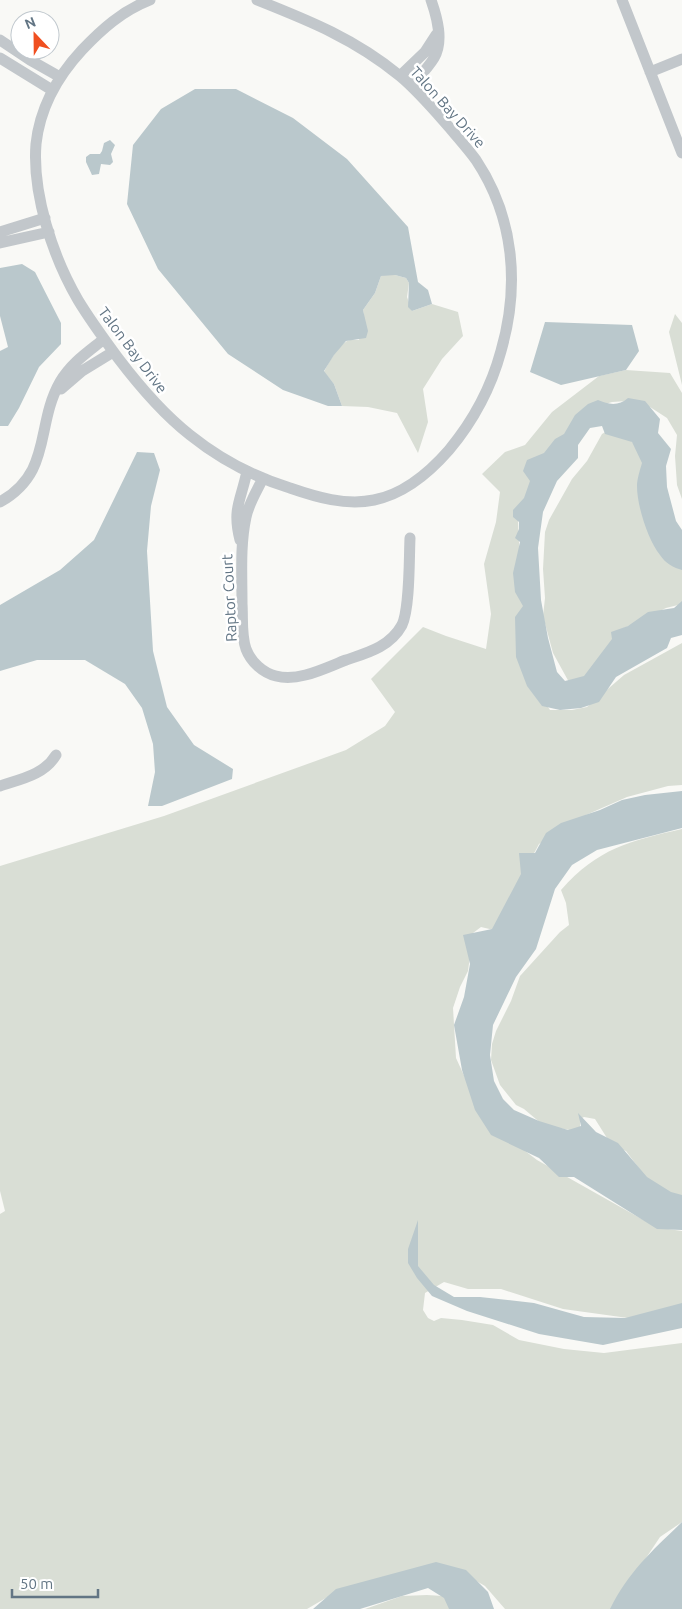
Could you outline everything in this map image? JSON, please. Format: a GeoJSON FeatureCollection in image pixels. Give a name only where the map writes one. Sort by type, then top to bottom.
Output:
{"type":"FeatureCollection","features":[{"type":"Feature","properties":{"kind":"street","name":"Talon Bay Drive"},"geometry":{"type":"LineString","coordinates":[[150,0],[130,9],[109,24],[80,53],[52,90],[41,118],[36,146],[37,177],[49,232],[69,283],[104,339],[142,389],[176,423],[211,450],[247,471],[305,493],[343,501],[371,501],[394,494],[421,477],[450,448],[478,410],[492,380],[506,336],[512,291],[511,255],[506,231],[495,196],[477,162],[435,111],[411,86],[354,43],[328,29],[257,0]]}},
{"type":"Feature","properties":{"kind":"street"},"geometry":{"type":"LineString","coordinates":[[411,86],[434,57],[439,42],[431,0]]}},
{"type":"Feature","properties":{"kind":"street"},"geometry":{"type":"LineString","coordinates":[[622,0],[682,153]]}},
{"type":"Feature","properties":{"kind":"street"},"geometry":{"type":"LineString","coordinates":[[400,76],[431,45],[436,37],[437,26]]}},
{"type":"Feature","properties":{"kind":"street"},"geometry":{"type":"LineString","coordinates":[[0,40],[60,77]]}},
{"type":"Feature","properties":{"kind":"street"},"geometry":{"type":"LineString","coordinates":[[0,58],[52,90]]}},
{"type":"Feature","properties":{"kind":"street"},"geometry":{"type":"LineString","coordinates":[[650,72],[682,59]]}},
{"type":"Feature","properties":{"kind":"street"},"geometry":{"type":"LineString","coordinates":[[0,232],[45,218]]}},
{"type":"Feature","properties":{"kind":"street"},"geometry":{"type":"LineString","coordinates":[[0,243],[49,232]]}},
{"type":"Feature","properties":{"kind":"street"},"geometry":{"type":"LineString","coordinates":[[0,502],[20,487],[34,467],[52,403],[66,373],[73,364],[104,339]]}},
{"type":"Feature","properties":{"kind":"street"},"geometry":{"type":"LineString","coordinates":[[52,403],[69,381],[113,352]]}},
{"type":"Feature","properties":{"kind":"street","name":"Raptor Court"},"geometry":{"type":"LineString","coordinates":[[241,544],[236,522],[236,511],[247,471]]}},
{"type":"Feature","properties":{"kind":"street","name":"Raptor Court"},"geometry":{"type":"LineString","coordinates":[[263,478],[246,515],[241,544],[243,631],[246,649],[260,669],[268,674],[284,678],[305,675],[371,651],[393,638],[402,625],[406,613],[410,538]]}},
{"type":"Feature","properties":{"kind":"street"},"geometry":{"type":"LineString","coordinates":[[0,786],[40,771],[56,755]]}},
{"type":"Feature","properties":{"kind":"shaded area"},"geometry":{"type":"Polygon","coordinates":[[[195,89],[236,89],[293,118],[347,159],[408,227],[418,282],[428,290],[432,304],[412,311],[408,307],[409,283],[406,278],[395,275],[381,276],[375,293],[363,310],[368,331],[366,338],[346,341],[324,371],[334,384],[342,406],[328,406],[283,390],[228,354],[158,269],[127,204],[133,145],[161,109],[195,89]]]}},
{"type":"Feature","properties":{"kind":"shaded area"},"geometry":{"type":"Polygon","coordinates":[[[110,140],[115,145],[111,154],[113,162],[110,165],[101,164],[99,174],[92,175],[86,162],[86,157],[90,154],[100,154],[104,143],[110,140]]]}},
{"type":"Feature","properties":{"kind":"shaded area"},"geometry":{"type":"Polygon","coordinates":[[[22,264],[35,272],[61,323],[61,344],[39,367],[8,426],[0,426],[0,351],[8,347],[0,316],[0,268],[22,264]]]}},
{"type":"Feature","properties":{"kind":"shaded area"},"geometry":{"type":"Polygon","coordinates":[[[381,276],[406,278],[409,283],[407,297],[412,311],[432,304],[458,312],[463,336],[442,359],[423,389],[428,422],[418,453],[397,413],[368,407],[342,406],[334,384],[324,372],[343,344],[350,340],[359,340],[364,316],[363,310],[375,293],[381,276]]]}},
{"type":"Feature","properties":{"kind":"shaded area"},"geometry":{"type":"Polygon","coordinates":[[[675,314],[682,323],[682,385],[669,332],[675,314]]]}},
{"type":"Feature","properties":{"kind":"shaded area"},"geometry":{"type":"Polygon","coordinates":[[[545,322],[632,325],[639,351],[626,370],[561,385],[530,372],[545,322]]]}},
{"type":"Feature","properties":{"kind":"shaded area"},"geometry":{"type":"Polygon","coordinates":[[[626,370],[670,373],[682,393],[682,499],[677,485],[675,456],[677,435],[667,418],[650,407],[627,401],[612,402],[589,409],[518,521],[520,564],[542,698],[550,710],[572,710],[587,707],[624,675],[682,643],[682,785],[668,786],[627,797],[586,815],[539,844],[516,887],[498,931],[481,927],[473,933],[468,971],[453,1008],[456,1058],[478,1106],[500,1132],[537,1160],[647,1222],[668,1229],[682,1231],[682,1304],[628,1318],[563,1309],[501,1289],[468,1289],[444,1282],[425,1293],[423,1310],[428,1318],[434,1321],[441,1318],[493,1325],[519,1340],[564,1349],[604,1353],[682,1343],[682,1522],[660,1537],[612,1609],[505,1609],[485,1586],[466,1575],[343,1588],[307,1609],[0,1609],[0,1214],[5,1211],[0,1191],[0,866],[164,816],[346,750],[385,726],[395,712],[371,679],[423,627],[486,649],[491,614],[484,564],[496,522],[500,492],[482,474],[505,452],[525,445],[552,412],[599,376],[626,370]]]}},
{"type":"Feature","properties":{"kind":"shaded area"},"geometry":{"type":"Polygon","coordinates":[[[628,398],[645,401],[660,419],[658,433],[671,449],[666,466],[667,487],[676,521],[682,530],[682,570],[670,565],[662,558],[647,532],[637,494],[642,463],[632,442],[605,434],[602,426],[590,428],[578,445],[578,458],[557,481],[543,512],[538,548],[541,600],[548,638],[557,672],[565,681],[584,676],[612,639],[611,632],[628,626],[648,612],[674,608],[682,601],[682,635],[671,638],[667,648],[616,677],[599,702],[581,708],[560,710],[542,706],[527,686],[516,657],[515,617],[523,606],[515,592],[513,573],[520,542],[515,538],[519,529],[519,522],[513,517],[513,510],[524,498],[530,481],[523,471],[527,460],[544,453],[555,439],[564,434],[575,415],[588,404],[598,400],[610,404],[617,403],[628,398]]]}},
{"type":"Feature","properties":{"kind":"shaded area"},"geometry":{"type":"Polygon","coordinates":[[[607,431],[620,432],[647,454],[682,564],[682,604],[666,608],[618,631],[597,671],[570,684],[553,653],[543,616],[545,598],[543,569],[545,532],[549,520],[572,479],[587,461],[602,434],[607,431]]]}},
{"type":"Feature","properties":{"kind":"shaded area"},"geometry":{"type":"Polygon","coordinates":[[[137,452],[154,453],[160,470],[151,506],[147,551],[153,651],[167,707],[194,745],[233,769],[232,779],[162,806],[148,806],[155,772],[153,744],[142,708],[125,684],[85,660],[37,660],[0,671],[0,605],[60,570],[94,540],[137,452]]]}},
{"type":"Feature","properties":{"kind":"shaded area"},"geometry":{"type":"Polygon","coordinates":[[[682,791],[682,828],[597,850],[572,865],[555,889],[536,949],[516,977],[493,1025],[490,1055],[494,1081],[503,1099],[514,1110],[539,1121],[568,1130],[581,1126],[578,1113],[596,1132],[618,1143],[647,1177],[671,1192],[682,1195],[682,1230],[657,1229],[574,1177],[559,1177],[539,1158],[491,1135],[475,1110],[462,1070],[454,1025],[464,997],[470,964],[463,935],[492,929],[521,874],[519,853],[535,853],[546,833],[561,823],[600,810],[622,800],[645,795],[682,791]]]}},
{"type":"Feature","properties":{"kind":"shaded area"},"geometry":{"type":"Polygon","coordinates":[[[682,829],[682,1200],[659,1195],[626,1151],[612,1146],[595,1119],[584,1117],[580,1119],[580,1132],[543,1125],[524,1109],[516,1105],[500,1085],[491,1060],[492,1044],[496,1031],[511,1001],[520,976],[560,932],[569,925],[566,903],[561,890],[588,864],[602,855],[631,842],[682,829]]]}},
{"type":"Feature","properties":{"kind":"shaded area"},"geometry":{"type":"Polygon","coordinates":[[[418,1220],[418,1266],[434,1285],[454,1297],[480,1297],[534,1303],[584,1317],[625,1318],[682,1303],[682,1328],[603,1345],[539,1334],[467,1311],[432,1296],[417,1278],[408,1263],[408,1249],[418,1220]]]}},
{"type":"Feature","properties":{"kind":"shaded area"},"geometry":{"type":"Polygon","coordinates":[[[682,1522],[682,1609],[610,1609],[633,1572],[682,1522]]]}},
{"type":"Feature","properties":{"kind":"shaded area"},"geometry":{"type":"Polygon","coordinates":[[[436,1562],[466,1570],[488,1592],[494,1609],[449,1609],[444,1598],[428,1588],[360,1609],[313,1609],[336,1589],[436,1562]]]}},
{"type":"Feature","properties":{"kind":"shaded area"},"geometry":{"type":"Polygon","coordinates":[[[402,1596],[443,1596],[459,1609],[365,1609],[402,1596]]]}}]}
